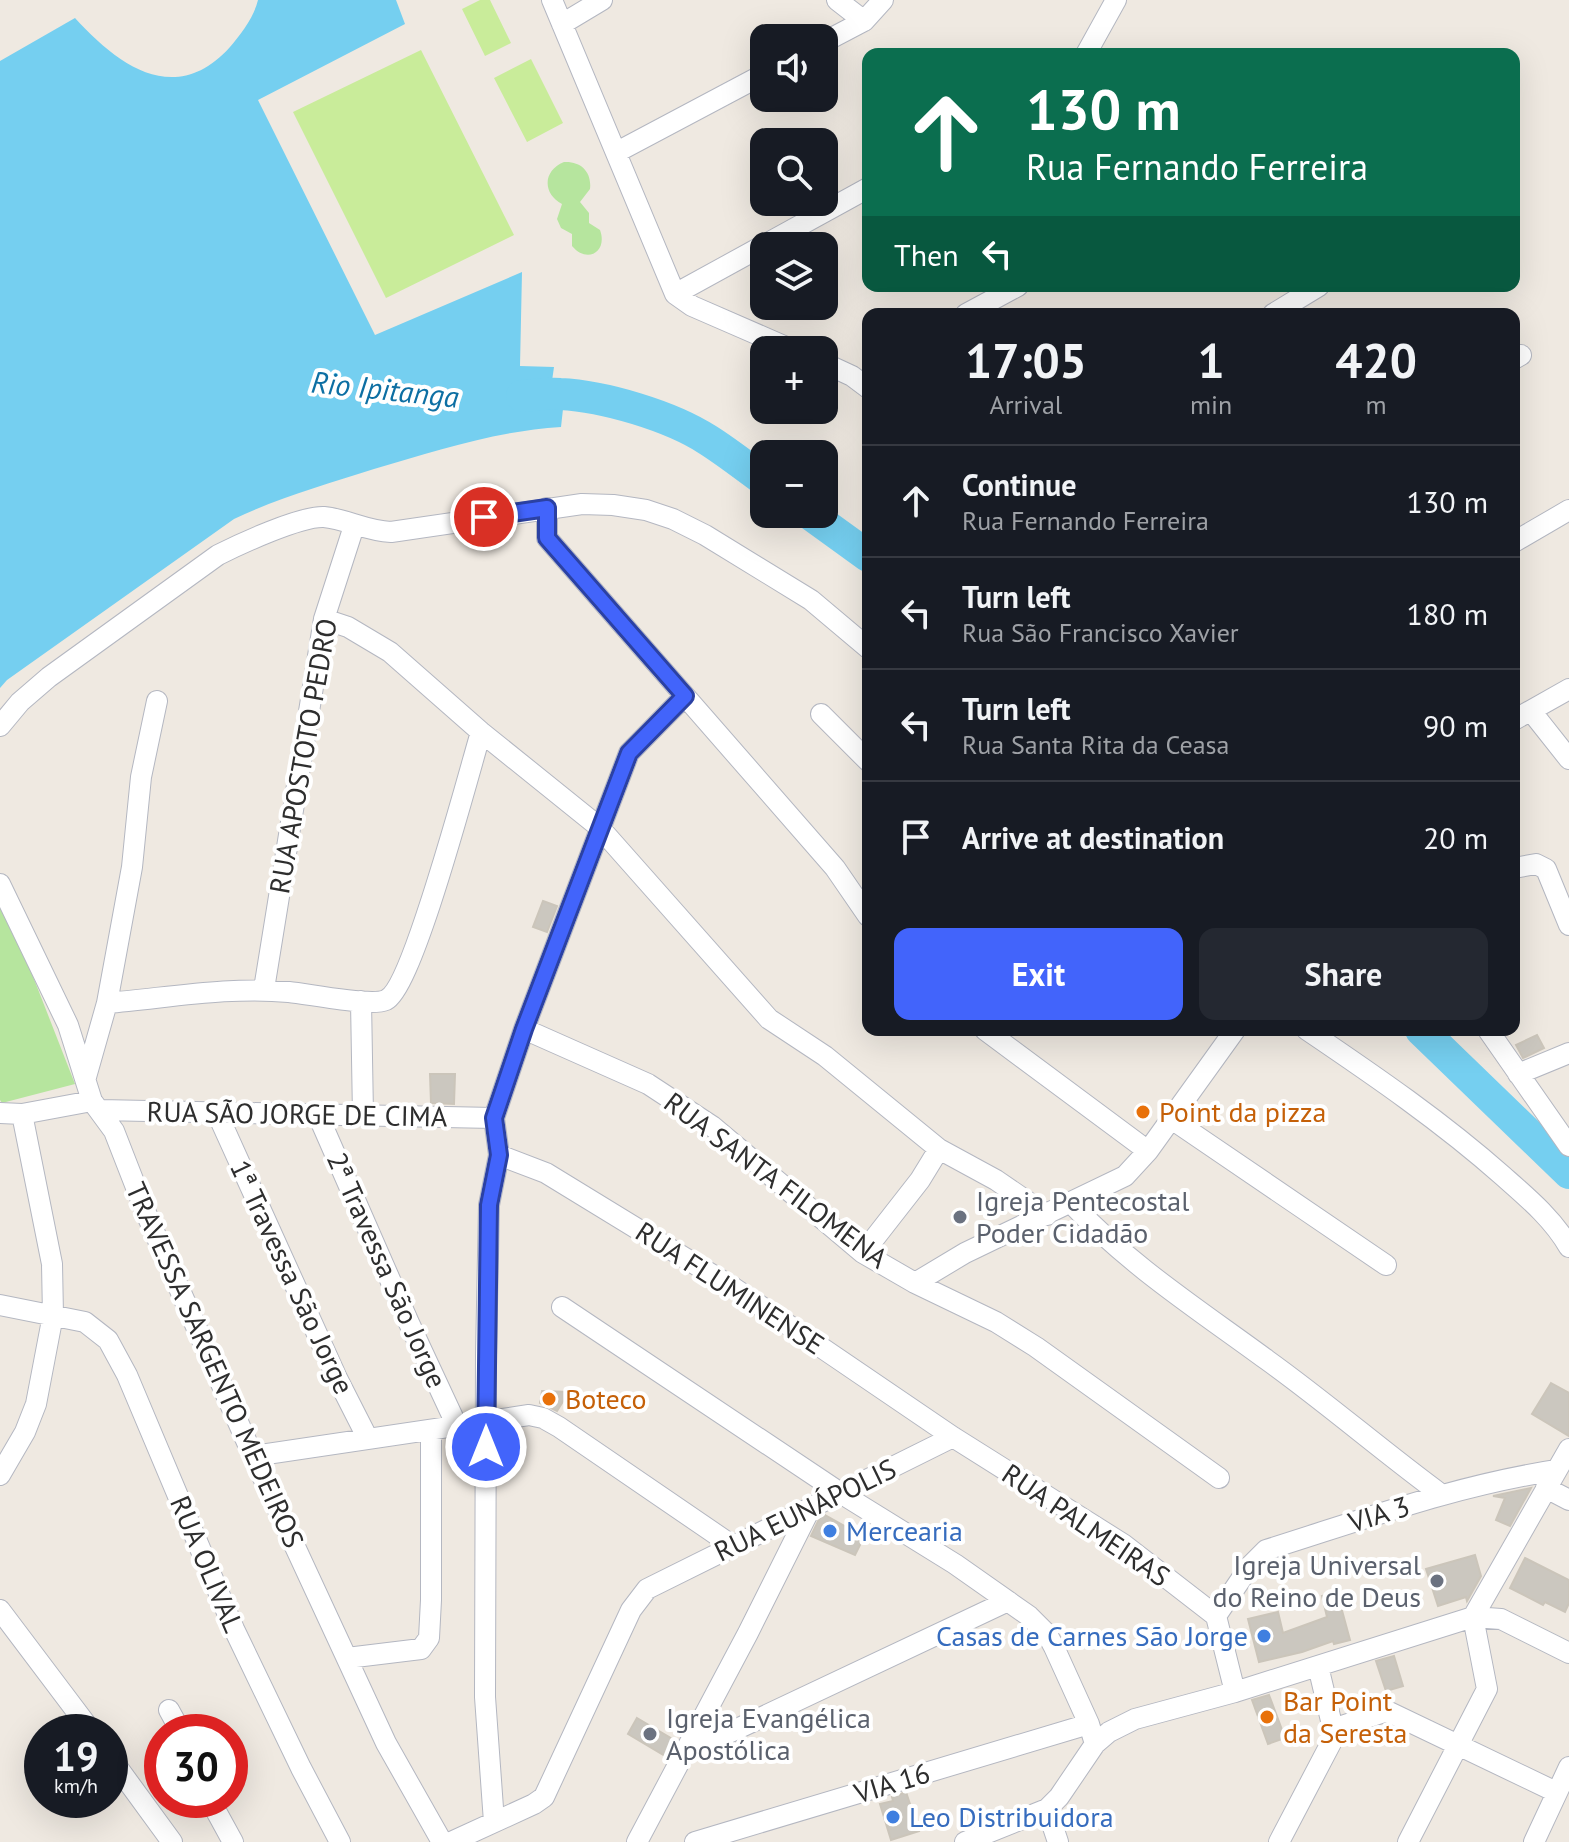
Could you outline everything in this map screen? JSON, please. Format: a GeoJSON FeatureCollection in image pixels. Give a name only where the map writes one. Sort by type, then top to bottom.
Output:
{"type":"FeatureCollection","features":[{"type":"Feature","properties":{"kind":"street"},"geometry":{"type":"LineString","coordinates":[[552,0],[675,294],[692,306],[761,336]]}},
{"type":"Feature","properties":{"kind":"street"},"geometry":{"type":"LineString","coordinates":[[562,24],[602,0]]}},
{"type":"Feature","properties":{"kind":"street"},"geometry":{"type":"LineString","coordinates":[[837,0],[864,21]]}},
{"type":"Feature","properties":{"kind":"street"},"geometry":{"type":"LineString","coordinates":[[838,35],[864,21],[883,0]]}},
{"type":"Feature","properties":{"kind":"street"},"geometry":{"type":"LineString","coordinates":[[1089,48],[1116,0]]}},
{"type":"Feature","properties":{"kind":"street"},"geometry":{"type":"LineString","coordinates":[[617,152],[750,81]]}},
{"type":"Feature","properties":{"kind":"street"},"geometry":{"type":"LineString","coordinates":[[675,294],[862,191]]}},
{"type":"Feature","properties":{"kind":"street"},"geometry":{"type":"LineString","coordinates":[[977,308],[1007,292]]}},
{"type":"Feature","properties":{"kind":"street"},"geometry":{"type":"LineString","coordinates":[[1283,308],[1309,292]]}},
{"type":"Feature","properties":{"kind":"street"},"geometry":{"type":"LineString","coordinates":[[838,368],[862,377]]}},
{"type":"Feature","properties":{"kind":"street"},"geometry":{"type":"LineString","coordinates":[[0,726],[20,702],[49,677],[218,555],[243,543],[323,517],[391,532],[547,508],[613,505],[646,510],[705,535],[811,600],[862,643]]}},
{"type":"Feature","properties":{"kind":"street"},"geometry":{"type":"LineString","coordinates":[[547,508],[547,538],[835,868],[862,907]]}},
{"type":"Feature","properties":{"kind":"street"},"geometry":{"type":"LineString","coordinates":[[1520,539],[1569,510]]}},
{"type":"Feature","properties":{"kind":"street","name":"RUA APOSTOTO PEDRO"},"geometry":{"type":"LineString","coordinates":[[264,989],[324,619],[354,526]]}},
{"type":"Feature","properties":{"kind":"street"},"geometry":{"type":"LineString","coordinates":[[324,619],[348,627],[390,652],[481,732],[599,827],[769,1019],[825,1056],[939,1149],[996,1180],[1047,1215]]}},
{"type":"Feature","properties":{"kind":"street"},"geometry":{"type":"LineString","coordinates":[[1569,689],[1523,715],[1569,759]]}},
{"type":"Feature","properties":{"kind":"street"},"geometry":{"type":"LineString","coordinates":[[451,1842],[494,1822],[485,1697],[489,1205],[499,1155],[494,1118],[524,1029],[629,753],[685,696]]}},
{"type":"Feature","properties":{"kind":"street"},"geometry":{"type":"LineString","coordinates":[[86,1078],[107,1003],[132,867],[141,777],[157,701]]}},
{"type":"Feature","properties":{"kind":"street"},"geometry":{"type":"LineString","coordinates":[[821,714],[862,755]]}},
{"type":"Feature","properties":{"kind":"street"},"geometry":{"type":"LineString","coordinates":[[107,1003],[264,989],[361,1001],[381,1002],[392,996],[425,918],[481,732]]}},
{"type":"Feature","properties":{"kind":"street"},"geometry":{"type":"LineString","coordinates":[[1520,867],[1536,864],[1546,869],[1569,925]]}},
{"type":"Feature","properties":{"kind":"street","name":"TRAVESSA SARGENTO MEDEIROS"},"geometry":{"type":"LineString","coordinates":[[0,884],[68,1025],[96,1106],[114,1131],[146,1213],[253,1456],[386,1743],[442,1842]]}},
{"type":"Feature","properties":{"kind":"street"},"geometry":{"type":"LineString","coordinates":[[361,1001],[363,1115]]}},
{"type":"Feature","properties":{"kind":"street","name":"RUA SANTA FILOMENA"},"geometry":{"type":"LineString","coordinates":[[524,1029],[648,1084],[712,1126],[863,1253],[915,1283],[996,1322],[1036,1347],[1219,1478]]}},
{"type":"Feature","properties":{"kind":"street"},"geometry":{"type":"LineString","coordinates":[[993,1036],[1148,1151]]}},
{"type":"Feature","properties":{"kind":"street"},"geometry":{"type":"LineString","coordinates":[[915,1283],[965,1253],[1125,1176],[1148,1151],[1231,1036]]}},
{"type":"Feature","properties":{"kind":"street"},"geometry":{"type":"LineString","coordinates":[[1315,1036],[1464,1142],[1537,1206],[1569,1247]]}},
{"type":"Feature","properties":{"kind":"street"},"geometry":{"type":"LineString","coordinates":[[1492,1036],[1565,1134]]}},
{"type":"Feature","properties":{"kind":"street"},"geometry":{"type":"LineString","coordinates":[[1518,1074],[1569,1053]]}},
{"type":"Feature","properties":{"kind":"street","name":"RUA SÃO JORGE DE CIMA"},"geometry":{"type":"LineString","coordinates":[[0,1113],[22,1114],[96,1106],[217,1113],[494,1118]]}},
{"type":"Feature","properties":{"kind":"street","name":"1ª Travessa São Jorge"},"geometry":{"type":"LineString","coordinates":[[217,1113],[337,1378],[368,1439]]}},
{"type":"Feature","properties":{"kind":"street","name":"2ª Travessa São Jorge"},"geometry":{"type":"LineString","coordinates":[[317,1113],[457,1426]]}},
{"type":"Feature","properties":{"kind":"street"},"geometry":{"type":"LineString","coordinates":[[0,1475],[25,1432],[36,1404],[53,1315],[52,1264],[22,1114]]}},
{"type":"Feature","properties":{"kind":"street"},"geometry":{"type":"LineString","coordinates":[[1170,1118],[1386,1265]]}},
{"type":"Feature","properties":{"kind":"street"},"geometry":{"type":"LineString","coordinates":[[863,1253],[920,1180],[939,1149]]}},
{"type":"Feature","properties":{"kind":"street","name":"RUA FLUMINENSE"},"geometry":{"type":"LineString","coordinates":[[499,1155],[546,1173],[694,1264],[953,1437]]}},
{"type":"Feature","properties":{"kind":"street"},"geometry":{"type":"LineString","coordinates":[[1071,1203],[1095,1230],[1167,1289],[1353,1423],[1442,1495]]}},
{"type":"Feature","properties":{"kind":"street","name":"RUA OLIVAL"},"geometry":{"type":"LineString","coordinates":[[0,1305],[85,1322],[99,1330],[116,1352],[234,1629],[340,1842]]}},
{"type":"Feature","properties":{"kind":"street"},"geometry":{"type":"LineString","coordinates":[[562,1307],[842,1494],[925,1544],[1029,1616],[1047,1634],[1092,1734]]}},
{"type":"Feature","properties":{"kind":"street"},"geometry":{"type":"LineString","coordinates":[[253,1456],[529,1415],[543,1418],[675,1504],[733,1546]]}},
{"type":"Feature","properties":{"kind":"street"},"geometry":{"type":"LineString","coordinates":[[347,1658],[421,1649],[428,1643],[431,1430]]}},
{"type":"Feature","properties":{"kind":"street","name":"RUA EUNÁPOLIS"},"geometry":{"type":"LineString","coordinates":[[494,1822],[534,1804],[547,1793],[640,1596],[657,1582],[953,1437]]}},
{"type":"Feature","properties":{"kind":"street","name":"RUA PALMEIRAS"},"geometry":{"type":"LineString","coordinates":[[953,1437],[1123,1544],[1216,1616]]}},
{"type":"Feature","properties":{"kind":"street"},"geometry":{"type":"LineString","coordinates":[[1408,1842],[1487,1689],[1473,1617],[1569,1449]]}},
{"type":"Feature","properties":{"kind":"street","name":"VIA 3"},"geometry":{"type":"LineString","coordinates":[[1216,1616],[1250,1566],[1266,1550],[1442,1495],[1515,1476],[1557,1470]]}},
{"type":"Feature","properties":{"kind":"street"},"geometry":{"type":"LineString","coordinates":[[1546,1488],[1569,1500]]}},
{"type":"Feature","properties":{"kind":"street"},"geometry":{"type":"LineString","coordinates":[[637,1842],[810,1509]]}},
{"type":"Feature","properties":{"kind":"street"},"geometry":{"type":"LineString","coordinates":[[684,1754],[1008,1601]]}},
{"type":"Feature","properties":{"kind":"street"},"geometry":{"type":"LineString","coordinates":[[0,1610],[78,1714]]}},
{"type":"Feature","properties":{"kind":"street"},"geometry":{"type":"LineString","coordinates":[[1216,1616],[1235,1692]]}},
{"type":"Feature","properties":{"kind":"street"},"geometry":{"type":"LineString","coordinates":[[1092,1734],[1109,1732],[1135,1719],[1235,1692],[1473,1617],[1501,1619],[1569,1653]]}},
{"type":"Feature","properties":{"kind":"street"},"geometry":{"type":"LineString","coordinates":[[1279,1842],[1332,1741],[1333,1729],[1318,1666]]}},
{"type":"Feature","properties":{"kind":"street"},"geometry":{"type":"LineString","coordinates":[[169,1710],[171,1714]]}},
{"type":"Feature","properties":{"kind":"street"},"geometry":{"type":"LineString","coordinates":[[1333,1729],[1387,1711],[1556,1792]]}},
{"type":"Feature","properties":{"kind":"street"},"geometry":{"type":"LineString","coordinates":[[965,1842],[1047,1809],[1059,1797],[1092,1734]]}},
{"type":"Feature","properties":{"kind":"street","name":"VIA 16"},"geometry":{"type":"LineString","coordinates":[[695,1842],[1092,1734]]}},
{"type":"Feature","properties":{"kind":"street"},"geometry":{"type":"LineString","coordinates":[[1534,1840],[1569,1767]]}},
{"type":"Feature","properties":{"kind":"street"},"geometry":{"type":"LineString","coordinates":[[128,1782],[172,1842]]}},
{"type":"Feature","properties":{"kind":"street"},"geometry":{"type":"LineString","coordinates":[[1047,1809],[1058,1842]]}},
{"type":"Feature","properties":{"kind":"street"},"geometry":{"type":"LineString","coordinates":[[220,1818],[233,1842]]}},
{"type":"Feature","properties":{"kind":"green space"},"geometry":{"type":"Polygon","coordinates":[[[480,0],[490,0],[511,43],[485,56],[462,9],[480,0]]]}},
{"type":"Feature","properties":{"kind":"green space"},"geometry":{"type":"Polygon","coordinates":[[[421,50],[514,235],[386,298],[293,112],[421,50]]]}},
{"type":"Feature","properties":{"kind":"green space"},"geometry":{"type":"Polygon","coordinates":[[[531,59],[563,123],[527,142],[494,78],[531,59]]]}},
{"type":"Feature","properties":{"kind":"green space"},"geometry":{"type":"Polygon","coordinates":[[[564,162],[580,166],[589,177],[590,189],[580,202],[589,213],[589,223],[600,230],[602,238],[599,249],[590,255],[572,246],[572,234],[561,228],[557,219],[562,204],[548,189],[552,171],[564,162]]]}},
{"type":"Feature","properties":{"kind":"green space"},"geometry":{"type":"Polygon","coordinates":[[[0,892],[75,1084],[2,1103],[0,1100],[0,892]]]}},
{"type":"Feature","properties":{"kind":"water"},"geometry":{"type":"Polygon","coordinates":[[[258,0],[396,0],[405,24],[258,100],[375,335],[522,272],[520,366],[554,367],[552,381],[566,382],[561,427],[490,437],[443,449],[303,492],[234,519],[0,688],[0,61],[75,18],[128,64],[168,77],[189,75],[209,65],[230,47],[243,31],[258,0]]]}},
{"type":"Feature","properties":{"kind":"building"},"geometry":{"type":"Polygon","coordinates":[[[543,901],[557,906],[547,932],[533,927],[543,901]]]}},
{"type":"Feature","properties":{"kind":"building"},"geometry":{"type":"Polygon","coordinates":[[[1537,1035],[1544,1048],[1523,1058],[1516,1045],[1537,1035]]]}},
{"type":"Feature","properties":{"kind":"building"},"geometry":{"type":"Polygon","coordinates":[[[430,1074],[455,1074],[454,1104],[431,1103],[430,1074]]]}},
{"type":"Feature","properties":{"kind":"building"},"geometry":{"type":"Polygon","coordinates":[[[1551,1383],[1569,1393],[1569,1436],[1532,1414],[1551,1383]]]}},
{"type":"Feature","properties":{"kind":"building"},"geometry":{"type":"Polygon","coordinates":[[[542,1391],[569,1392],[557,1411],[540,1403],[542,1391]]]}},
{"type":"Feature","properties":{"kind":"building"},"geometry":{"type":"Polygon","coordinates":[[[1531,1488],[1510,1526],[1496,1520],[1505,1498],[1493,1496],[1531,1488]]]}},
{"type":"Feature","properties":{"kind":"building"},"geometry":{"type":"Polygon","coordinates":[[[825,1515],[864,1537],[855,1555],[811,1536],[820,1517],[825,1515]]]}},
{"type":"Feature","properties":{"kind":"building"},"geometry":{"type":"Polygon","coordinates":[[[1475,1555],[1481,1576],[1467,1601],[1466,1597],[1438,1606],[1426,1569],[1475,1555]]]}},
{"type":"Feature","properties":{"kind":"building"},"geometry":{"type":"Polygon","coordinates":[[[1525,1558],[1569,1580],[1569,1603],[1565,1612],[1510,1588],[1525,1558]]]}},
{"type":"Feature","properties":{"kind":"building"},"geometry":{"type":"Polygon","coordinates":[[[1337,1592],[1350,1640],[1334,1644],[1333,1641],[1259,1662],[1248,1619],[1278,1612],[1283,1633],[1327,1617],[1322,1596],[1337,1592]]]}},
{"type":"Feature","properties":{"kind":"building"},"geometry":{"type":"Polygon","coordinates":[[[1394,1656],[1403,1686],[1386,1691],[1376,1661],[1394,1656]]]}},
{"type":"Feature","properties":{"kind":"building"},"geometry":{"type":"Polygon","coordinates":[[[1269,1695],[1285,1738],[1268,1744],[1252,1700],[1269,1695]]]}},
{"type":"Feature","properties":{"kind":"building"},"geometry":{"type":"Polygon","coordinates":[[[637,1718],[676,1741],[667,1757],[628,1734],[637,1718]]]}},
{"type":"Feature","properties":{"kind":"building"},"geometry":{"type":"Polygon","coordinates":[[[906,1792],[919,1831],[891,1840],[880,1804],[893,1801],[892,1797],[906,1792]]]}},
{"type":"Feature","properties":{"kind":"waterway","name":"Rio Ipitanga"},"geometry":{"type":"LineString","coordinates":[[522,396],[577,396],[657,415],[693,431],[750,470]]}},
{"type":"Feature","properties":{"kind":"waterway","name":"Rio Ipitanga"},"geometry":{"type":"LineString","coordinates":[[829,528],[862,552]]}},
{"type":"Feature","properties":{"kind":"waterway","name":"Rio Ipitanga"},"geometry":{"type":"LineString","coordinates":[[1427,1036],[1569,1173]]}},
{"type":"Feature","properties":{"kind":"place","name":"Point da pizza"},"geometry":{"type":"Point","coordinates":[1143,1112]}},
{"type":"Feature","properties":{"kind":"place","name":"Igreja Pentecostal Poder Cidadão"},"geometry":{"type":"Point","coordinates":[960,1217]}},
{"type":"Feature","properties":{"kind":"place","name":"Boteco"},"geometry":{"type":"Point","coordinates":[549,1399]}},
{"type":"Feature","properties":{"kind":"place","name":"Mercearia"},"geometry":{"type":"Point","coordinates":[830,1531]}},
{"type":"Feature","properties":{"kind":"place","name":"Igreja Universal do Reino de Deus"},"geometry":{"type":"Point","coordinates":[1437,1581]}},
{"type":"Feature","properties":{"kind":"place","name":"Casas de Carnes São Jorge"},"geometry":{"type":"Point","coordinates":[1264,1636]}},
{"type":"Feature","properties":{"kind":"place","name":"Bar Point da Seresta"},"geometry":{"type":"Point","coordinates":[1267,1717]}},
{"type":"Feature","properties":{"kind":"place","name":"Igreja Evangélica Apostólica"},"geometry":{"type":"Point","coordinates":[650,1734]}},
{"type":"Feature","properties":{"kind":"place","name":"Leo Distribuidora"},"geometry":{"type":"Point","coordinates":[893,1817]}},
{"type":"Feature","properties":{"kind":"route"},"geometry":{"type":"LineString","coordinates":[[484,517],[547,508],[547,538],[685,696],[629,753],[524,1029],[494,1118],[499,1155],[489,1205],[486,1447]]}}]}
